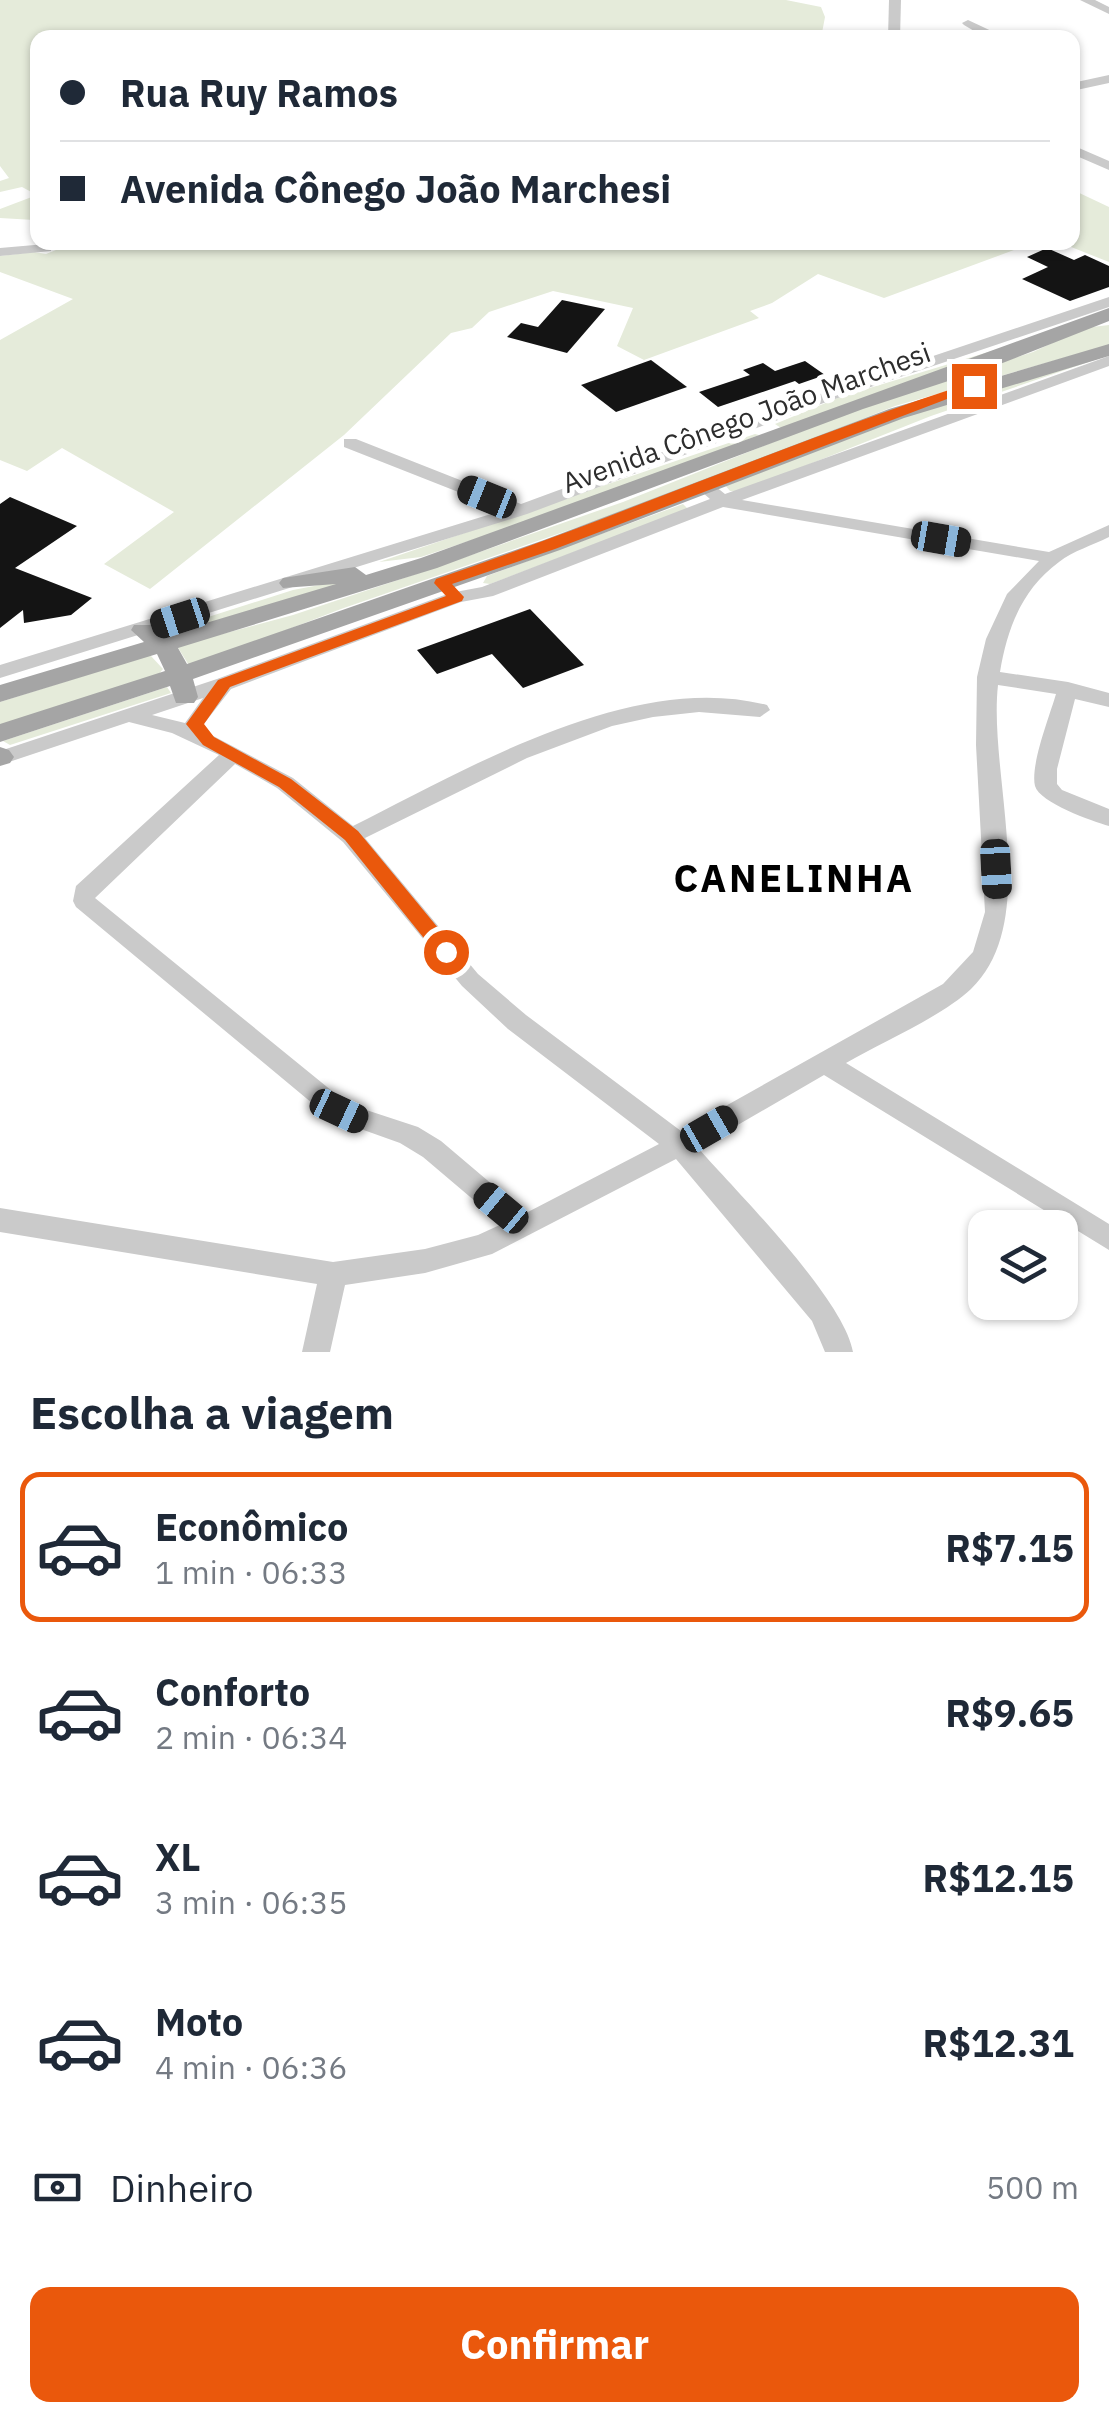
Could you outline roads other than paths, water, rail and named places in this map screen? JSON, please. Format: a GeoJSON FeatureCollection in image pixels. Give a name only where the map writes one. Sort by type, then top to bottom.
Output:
{"type":"FeatureCollection","features":[{"type":"Feature","properties":{"kind":"main road"},"geometry":{"type":"LineString","coordinates":[[1043,326],[1102,318]]}},
{"type":"Feature","properties":{"kind":"main road","name":"Avenida Cônego João Marchesi"},"geometry":{"type":"LineString","coordinates":[[0,751],[183,686],[856,405],[1102,318]]}},
{"type":"Feature","properties":{"kind":"main road","name":"Avenida Cônego João Marchesi"},"geometry":{"type":"LineString","coordinates":[[0,694],[153,636],[442,581],[912,405],[1109,350]]}},
{"type":"Feature","properties":{"kind":"main road"},"geometry":{"type":"LineString","coordinates":[[762,422],[784,434]]}},
{"type":"Feature","properties":{"kind":"main road"},"geometry":{"type":"LineString","coordinates":[[291,582],[442,581]]}},
{"type":"Feature","properties":{"kind":"main road"},"geometry":{"type":"LineString","coordinates":[[153,636],[183,686]]}},
{"type":"Feature","properties":{"kind":"street"},"geometry":{"type":"LineString","coordinates":[[894,30],[895,0]]}},
{"type":"Feature","properties":{"kind":"street"},"geometry":{"type":"LineString","coordinates":[[1086,0],[1109,10]]}},
{"type":"Feature","properties":{"kind":"street"},"geometry":{"type":"LineString","coordinates":[[968,23],[981,30]]}},
{"type":"Feature","properties":{"kind":"street"},"geometry":{"type":"LineString","coordinates":[[1080,86],[1109,79]]}},
{"type":"Feature","properties":{"kind":"street"},"geometry":{"type":"LineString","coordinates":[[1080,153],[1109,166]]}},
{"type":"Feature","properties":{"kind":"street"},"geometry":{"type":"LineString","coordinates":[[0,252],[30,249]]}},
{"type":"Feature","properties":{"kind":"street","name":"Avenida Cônego João Marchesi"},"geometry":{"type":"LineString","coordinates":[[0,672],[153,636],[291,582],[521,510],[1109,302]]}},
{"type":"Feature","properties":{"kind":"street","name":"Avenida Cônego João Marchesi"},"geometry":{"type":"LineString","coordinates":[[0,751],[128,716],[183,686],[224,684],[442,581],[486,592],[826,461],[1109,361]]}},
{"type":"Feature","properties":{"kind":"street"},"geometry":{"type":"LineString","coordinates":[[350,443],[521,510]]}},
{"type":"Feature","properties":{"kind":"street"},"geometry":{"type":"LineString","coordinates":[[704,486],[725,502],[1049,557]]}},
{"type":"Feature","properties":{"kind":"street"},"geometry":{"type":"LineString","coordinates":[[0,1220],[332,1274],[425,1262],[482,1246],[524,1227],[680,1146],[952,991],[972,975],[986,955],[997,898],[986,711],[994,638],[1021,585],[1049,557],[1109,530]]}},
{"type":"Feature","properties":{"kind":"street"},"geometry":{"type":"LineString","coordinates":[[0,658],[24,665]]}},
{"type":"Feature","properties":{"kind":"street"},"geometry":{"type":"LineString","coordinates":[[988,677],[1068,689],[1109,700]]}},
{"type":"Feature","properties":{"kind":"street"},"geometry":{"type":"LineString","coordinates":[[202,733],[224,684]]}},
{"type":"Feature","properties":{"kind":"street"},"geometry":{"type":"LineString","coordinates":[[183,686],[186,712],[202,733],[232,755],[285,783],[351,836],[470,980],[517,1022],[680,1146],[822,1312],[839,1352]]}},
{"type":"Feature","properties":{"kind":"street"},"geometry":{"type":"LineString","coordinates":[[1068,689],[1046,769],[1046,786],[1063,800],[1109,818]]}},
{"type":"Feature","properties":{"kind":"street"},"geometry":{"type":"LineString","coordinates":[[351,836],[571,730],[644,712],[701,704],[760,710]]}},
{"type":"Feature","properties":{"kind":"street"},"geometry":{"type":"LineString","coordinates":[[128,716],[202,733]]}},
{"type":"Feature","properties":{"kind":"street"},"geometry":{"type":"LineString","coordinates":[[232,755],[84,892],[84,901],[339,1111],[420,1142],[524,1227]]}},
{"type":"Feature","properties":{"kind":"street"},"geometry":{"type":"LineString","coordinates":[[823,1062],[1109,1238]]}},
{"type":"Feature","properties":{"kind":"street"},"geometry":{"type":"LineString","coordinates":[[316,1352],[332,1274]]}},
{"type":"Feature","properties":{"kind":"district","name":"CANELINHA"},"geometry":{"type":"Point","coordinates":[794,877]}}]}
